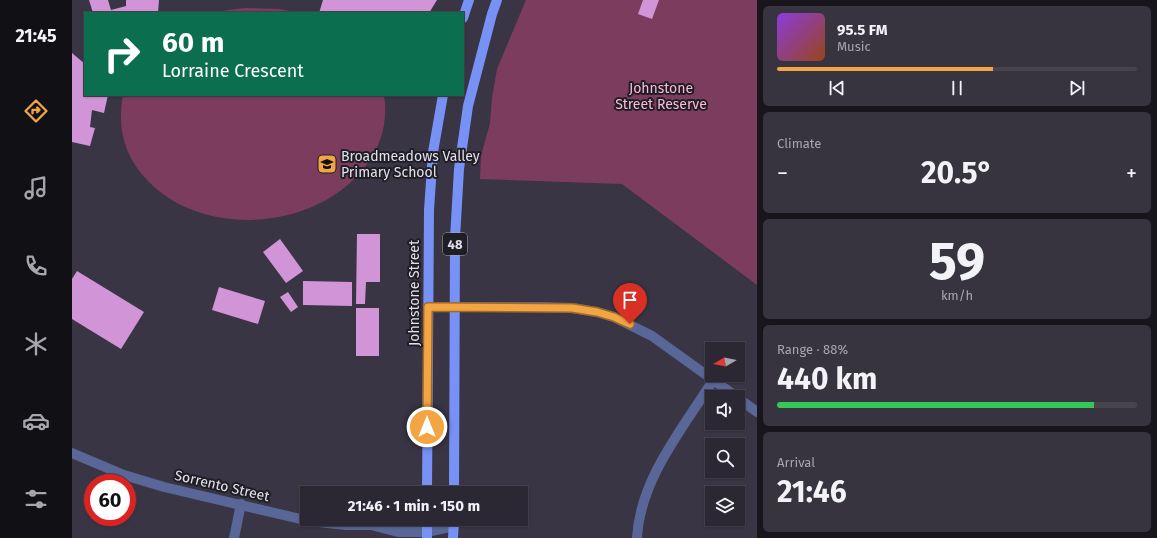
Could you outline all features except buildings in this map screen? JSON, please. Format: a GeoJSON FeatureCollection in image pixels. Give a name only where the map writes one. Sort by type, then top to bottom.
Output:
{"type":"FeatureCollection","features":[{"type":"Feature","properties":{"kind":"main road"},"geometry":{"type":"LineString","coordinates":[[464,15],[469,0]]}},
{"type":"Feature","properties":{"kind":"main road","name":"48"},"geometry":{"type":"LineString","coordinates":[[454,486],[455,238],[459,169],[468,106],[467,88],[497,0]]}},
{"type":"Feature","properties":{"kind":"main road","name":"Johnstone Street"},"geometry":{"type":"LineString","coordinates":[[427,486],[429,210],[433,152],[444,96]]}},
{"type":"Feature","properties":{"kind":"main road"},"geometry":{"type":"LineString","coordinates":[[453,538],[454,526]]}},
{"type":"Feature","properties":{"kind":"street"},"geometry":{"type":"LineString","coordinates":[[428,307],[572,308],[597,312],[614,317],[652,336],[705,374]]}},
{"type":"Feature","properties":{"kind":"street"},"geometry":{"type":"LineString","coordinates":[[637,538],[643,504],[652,479],[662,459],[713,382]]}},
{"type":"Feature","properties":{"kind":"street"},"geometry":{"type":"LineString","coordinates":[[717,382],[728,390]]}},
{"type":"Feature","properties":{"kind":"street"},"geometry":{"type":"LineString","coordinates":[[745,403],[757,412]]}},
{"type":"Feature","properties":{"kind":"street","name":"Sorrento Street"},"geometry":{"type":"LineString","coordinates":[[72,453],[131,477],[164,487],[300,519]]}},
{"type":"Feature","properties":{"kind":"street"},"geometry":{"type":"LineString","coordinates":[[234,538],[241,504]]}},
{"type":"Feature","properties":{"kind":"street","name":"Sorrento Street"},"geometry":{"type":"LineString","coordinates":[[375,526],[398,532],[427,535],[447,526]]}},
{"type":"Feature","properties":{"kind":"green space","name":"Johnstone Street Reserve"},"geometry":{"type":"Polygon","coordinates":[[[526,0],[757,0],[757,285],[622,184],[480,179],[481,156],[490,123],[492,98],[497,69],[526,0]]]}},
{"type":"Feature","properties":{"kind":"green space"},"geometry":{"type":"Polygon","coordinates":[[[245,8],[280,9],[294,12],[219,12],[245,8]]]}},
{"type":"Feature","properties":{"kind":"green space"},"geometry":{"type":"Polygon","coordinates":[[[123,96],[384,96],[385,114],[383,131],[380,140],[367,164],[346,186],[321,203],[292,214],[261,219],[230,219],[200,213],[172,200],[148,181],[133,162],[128,152],[122,131],[121,107],[123,96]]]}},
{"type":"Feature","properties":{"kind":"place","name":"Broadmeadows Valley Primary School"},"geometry":{"type":"Point","coordinates":[327,164]}},
{"type":"Feature","properties":{"kind":"route"},"geometry":{"type":"LineString","coordinates":[[427,427],[428,307],[572,308],[597,312],[630,324]]}}]}
